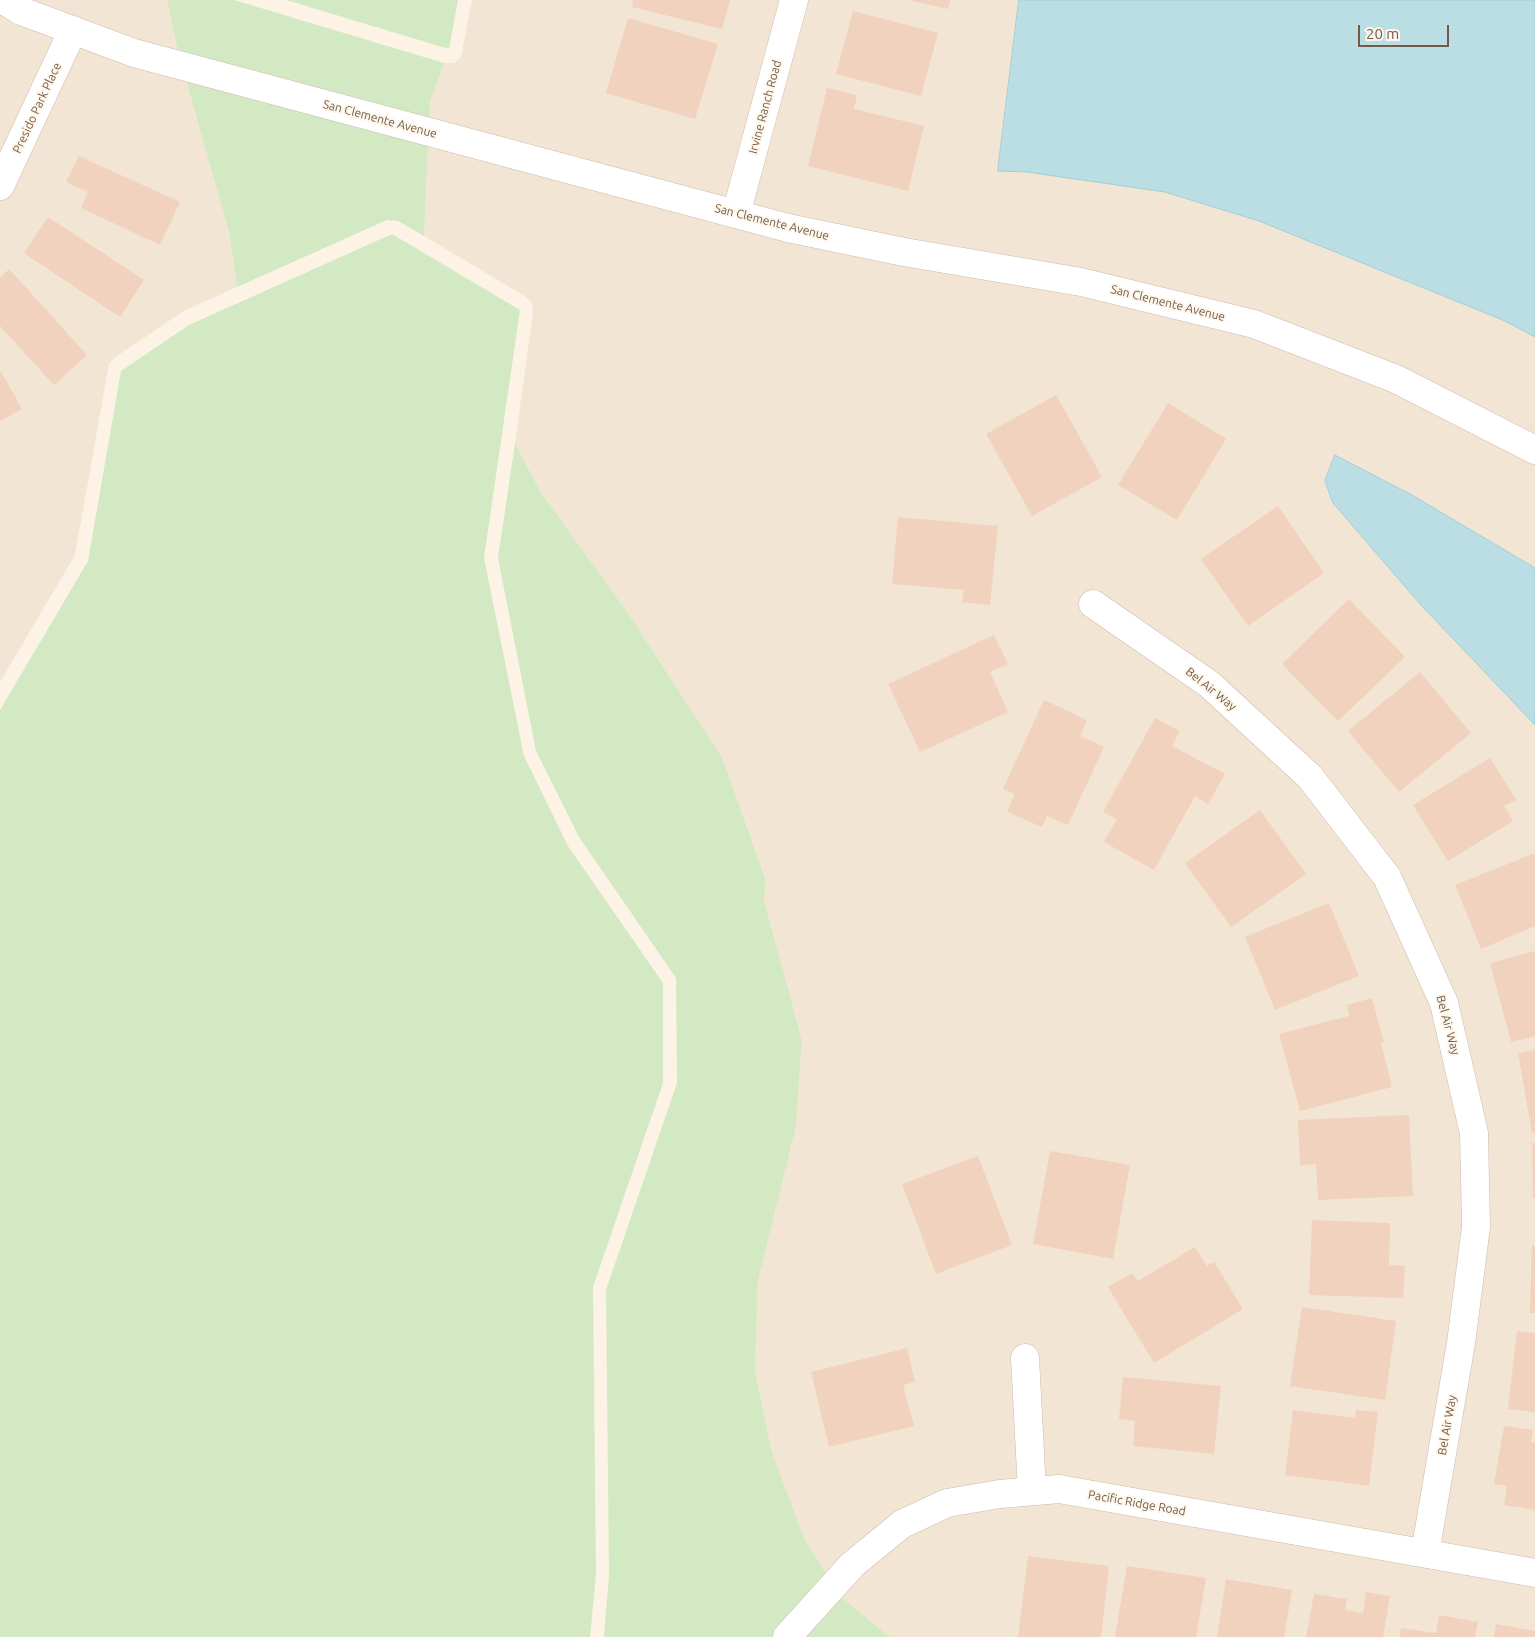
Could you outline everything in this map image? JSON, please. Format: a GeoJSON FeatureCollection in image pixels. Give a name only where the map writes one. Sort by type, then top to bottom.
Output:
{"type":"FeatureCollection","features":[{"type":"Feature","properties":{"kind":"street","name":"San Clemente Avenue"},"geometry":{"type":"LineString","coordinates":[[3,0],[21,11],[134,53],[788,228],[904,252],[1082,282],[1254,324],[1396,379],[1535,450]]}},
{"type":"Feature","properties":{"kind":"street","name":"Irvine Ranch Road"},"geometry":{"type":"LineString","coordinates":[[736,214],[794,0]]}},
{"type":"Feature","properties":{"kind":"street","name":"Presido Park Place"},"geometry":{"type":"LineString","coordinates":[[0,186],[73,30]]}},
{"type":"Feature","properties":{"kind":"street","name":"Bel Air Way"},"geometry":{"type":"LineString","coordinates":[[1093,604],[1209,684],[1310,777],[1386,877],[1444,1003],[1474,1133],[1476,1227],[1461,1343],[1425,1553]]}},
{"type":"Feature","properties":{"kind":"street"},"geometry":{"type":"LineString","coordinates":[[1025,1358],[1032,1491]]}},
{"type":"Feature","properties":{"kind":"street","name":"Pacific Ridge Road"},"geometry":{"type":"LineString","coordinates":[[787,1637],[852,1565],[902,1524],[947,1503],[1000,1494],[1032,1491],[1058,1489],[1535,1573]]}},
{"type":"Feature","properties":{"kind":"shaded area"},"geometry":{"type":"Polygon","coordinates":[[[0,0],[167,0],[178,52],[229,232],[237,287],[184,311],[114,358],[109,364],[75,555],[0,682],[0,0]]]}},
{"type":"Feature","properties":{"kind":"shaded area"},"geometry":{"type":"Polygon","coordinates":[[[472,0],[1019,0],[998,171],[1027,171],[1165,192],[1259,221],[1505,321],[1535,337],[1535,568],[1412,495],[1336,455],[1325,481],[1333,503],[1420,604],[1535,725],[1535,1637],[890,1637],[840,1596],[804,1538],[772,1452],[755,1371],[758,1281],[796,1127],[802,1040],[764,900],[766,879],[722,757],[628,613],[540,491],[515,443],[533,313],[532,303],[526,297],[424,236],[430,102],[444,63],[454,63],[461,57],[472,0]]]}},
{"type":"Feature","properties":{"kind":"green space"},"geometry":{"type":"Polygon","coordinates":[[[167,0],[234,0],[444,63],[430,102],[424,236],[398,221],[387,220],[237,287],[229,232],[178,52],[167,0]]]}},
{"type":"Feature","properties":{"kind":"green space"},"geometry":{"type":"Polygon","coordinates":[[[286,0],[458,0],[449,49],[286,0]]]}},
{"type":"Feature","properties":{"kind":"green space"},"geometry":{"type":"Polygon","coordinates":[[[392,234],[520,310],[484,558],[524,756],[568,846],[663,983],[663,1083],[593,1287],[596,1575],[590,1637],[0,1637],[0,710],[88,561],[121,371],[189,325],[392,234]]]}},
{"type":"Feature","properties":{"kind":"green space"},"geometry":{"type":"Polygon","coordinates":[[[515,443],[540,491],[628,613],[722,757],[766,880],[764,900],[802,1040],[796,1127],[758,1281],[755,1371],[772,1452],[804,1538],[840,1596],[890,1637],[604,1637],[609,1575],[606,1290],[677,1083],[676,978],[579,837],[536,751],[498,558],[515,443]]]}},
{"type":"Feature","properties":{"kind":"water"},"geometry":{"type":"Polygon","coordinates":[[[1019,0],[1535,0],[1535,337],[1505,321],[1259,221],[1165,192],[1027,172],[998,171],[1019,0]]]}},
{"type":"Feature","properties":{"kind":"water"},"geometry":{"type":"Polygon","coordinates":[[[1335,455],[1412,495],[1535,568],[1535,725],[1420,604],[1333,503],[1325,481],[1335,455]]]}},
{"type":"Feature","properties":{"kind":"building"},"geometry":{"type":"Polygon","coordinates":[[[633,0],[730,0],[722,29],[632,7],[633,0]]]}},
{"type":"Feature","properties":{"kind":"building"},"geometry":{"type":"Polygon","coordinates":[[[909,0],[950,0],[948,9],[909,0]]]}},
{"type":"Feature","properties":{"kind":"building"},"geometry":{"type":"Polygon","coordinates":[[[853,11],[938,33],[921,96],[836,74],[853,11]]]}},
{"type":"Feature","properties":{"kind":"building"},"geometry":{"type":"Polygon","coordinates":[[[628,18],[718,44],[695,119],[606,93],[628,18]]]}},
{"type":"Feature","properties":{"kind":"building"},"geometry":{"type":"Polygon","coordinates":[[[827,88],[857,95],[854,109],[924,126],[908,191],[808,166],[827,88]]]}},
{"type":"Feature","properties":{"kind":"building"},"geometry":{"type":"Polygon","coordinates":[[[79,156],[180,202],[160,245],[81,208],[88,192],[66,182],[79,156]]]}},
{"type":"Feature","properties":{"kind":"building"},"geometry":{"type":"Polygon","coordinates":[[[48,217],[144,280],[120,317],[24,253],[48,217]]]}},
{"type":"Feature","properties":{"kind":"building"},"geometry":{"type":"Polygon","coordinates":[[[9,269],[87,355],[54,385],[0,326],[0,278],[9,269]]]}},
{"type":"Feature","properties":{"kind":"building"},"geometry":{"type":"Polygon","coordinates":[[[0,370],[22,409],[0,421],[0,370]]]}},
{"type":"Feature","properties":{"kind":"building"},"geometry":{"type":"Polygon","coordinates":[[[1056,395],[1102,477],[1032,516],[986,434],[1056,395]]]}},
{"type":"Feature","properties":{"kind":"building"},"geometry":{"type":"Polygon","coordinates":[[[1168,403],[1226,439],[1177,520],[1118,485],[1168,403]]]}},
{"type":"Feature","properties":{"kind":"building"},"geometry":{"type":"Polygon","coordinates":[[[1278,506],[1324,573],[1248,626],[1201,559],[1278,506]]]}},
{"type":"Feature","properties":{"kind":"building"},"geometry":{"type":"Polygon","coordinates":[[[898,517],[998,526],[990,605],[962,602],[964,590],[892,584],[898,517]]]}},
{"type":"Feature","properties":{"kind":"building"},"geometry":{"type":"Polygon","coordinates":[[[1349,599],[1405,657],[1338,721],[1282,664],[1349,599]]]}},
{"type":"Feature","properties":{"kind":"building"},"geometry":{"type":"Polygon","coordinates":[[[994,635],[1008,664],[990,672],[1008,712],[920,752],[888,684],[994,635]]]}},
{"type":"Feature","properties":{"kind":"building"},"geometry":{"type":"Polygon","coordinates":[[[1420,672],[1471,733],[1399,792],[1348,731],[1420,672]]]}},
{"type":"Feature","properties":{"kind":"building"},"geometry":{"type":"Polygon","coordinates":[[[1044,700],[1087,720],[1080,736],[1104,747],[1068,825],[1047,816],[1042,827],[1007,812],[1015,794],[1003,789],[1044,700]]]}},
{"type":"Feature","properties":{"kind":"building"},"geometry":{"type":"Polygon","coordinates":[[[1155,718],[1180,731],[1172,746],[1225,774],[1208,804],[1195,796],[1154,870],[1104,842],[1117,819],[1103,812],[1155,718]]]}},
{"type":"Feature","properties":{"kind":"building"},"geometry":{"type":"Polygon","coordinates":[[[1490,758],[1516,800],[1504,806],[1513,821],[1448,861],[1413,805],[1490,758]]]}},
{"type":"Feature","properties":{"kind":"building"},"geometry":{"type":"Polygon","coordinates":[[[1260,810],[1306,874],[1231,927],[1185,863],[1260,810]]]}},
{"type":"Feature","properties":{"kind":"building"},"geometry":{"type":"Polygon","coordinates":[[[1535,853],[1535,926],[1481,949],[1455,885],[1535,853]]]}},
{"type":"Feature","properties":{"kind":"building"},"geometry":{"type":"Polygon","coordinates":[[[1329,903],[1359,976],[1275,1010],[1245,937],[1329,903]]]}},
{"type":"Feature","properties":{"kind":"building"},"geometry":{"type":"Polygon","coordinates":[[[1535,951],[1535,1036],[1511,1042],[1490,963],[1535,951]]]}},
{"type":"Feature","properties":{"kind":"building"},"geometry":{"type":"Polygon","coordinates":[[[1372,998],[1384,1042],[1381,1043],[1392,1087],[1300,1111],[1279,1034],[1349,1016],[1347,1005],[1372,998]]]}},
{"type":"Feature","properties":{"kind":"building"},"geometry":{"type":"Polygon","coordinates":[[[1535,1050],[1535,1133],[1532,1133],[1518,1053],[1535,1050]]]}},
{"type":"Feature","properties":{"kind":"building"},"geometry":{"type":"Polygon","coordinates":[[[1409,1115],[1413,1196],[1318,1200],[1316,1164],[1300,1165],[1298,1120],[1409,1115]]]}},
{"type":"Feature","properties":{"kind":"building"},"geometry":{"type":"Polygon","coordinates":[[[1532,1143],[1535,1143],[1535,1198],[1533,1198],[1532,1143]]]}},
{"type":"Feature","properties":{"kind":"building"},"geometry":{"type":"Polygon","coordinates":[[[1050,1151],[1130,1165],[1113,1259],[1033,1244],[1050,1151]]]}},
{"type":"Feature","properties":{"kind":"building"},"geometry":{"type":"Polygon","coordinates":[[[978,1156],[1012,1245],[936,1274],[902,1184],[978,1156]]]}},
{"type":"Feature","properties":{"kind":"building"},"geometry":{"type":"Polygon","coordinates":[[[1312,1220],[1390,1223],[1389,1265],[1405,1266],[1403,1298],[1309,1295],[1312,1220]]]}},
{"type":"Feature","properties":{"kind":"building"},"geometry":{"type":"Polygon","coordinates":[[[1532,1245],[1535,1246],[1535,1313],[1530,1313],[1532,1245]]]}},
{"type":"Feature","properties":{"kind":"building"},"geometry":{"type":"Polygon","coordinates":[[[1195,1247],[1207,1266],[1214,1262],[1243,1309],[1154,1363],[1108,1287],[1132,1273],[1138,1281],[1195,1247]]]}},
{"type":"Feature","properties":{"kind":"building"},"geometry":{"type":"Polygon","coordinates":[[[1302,1307],[1396,1321],[1385,1400],[1290,1386],[1302,1307]]]}},
{"type":"Feature","properties":{"kind":"building"},"geometry":{"type":"Polygon","coordinates":[[[1517,1331],[1535,1333],[1535,1412],[1508,1409],[1517,1331]]]}},
{"type":"Feature","properties":{"kind":"building"},"geometry":{"type":"Polygon","coordinates":[[[907,1348],[915,1382],[903,1385],[914,1426],[829,1447],[811,1372],[907,1348]]]}},
{"type":"Feature","properties":{"kind":"building"},"geometry":{"type":"Polygon","coordinates":[[[1123,1377],[1221,1386],[1214,1454],[1133,1446],[1135,1421],[1119,1419],[1123,1377]]]}},
{"type":"Feature","properties":{"kind":"building"},"geometry":{"type":"Polygon","coordinates":[[[1293,1410],[1355,1418],[1356,1410],[1378,1412],[1369,1486],[1285,1475],[1293,1410]]]}},
{"type":"Feature","properties":{"kind":"building"},"geometry":{"type":"Polygon","coordinates":[[[1504,1426],[1533,1430],[1531,1442],[1535,1443],[1535,1510],[1504,1505],[1507,1486],[1494,1484],[1504,1426]]]}},
{"type":"Feature","properties":{"kind":"building"},"geometry":{"type":"Polygon","coordinates":[[[1028,1556],[1109,1566],[1101,1637],[1018,1637],[1028,1556]]]}},
{"type":"Feature","properties":{"kind":"building"},"geometry":{"type":"Polygon","coordinates":[[[1127,1566],[1206,1578],[1196,1637],[1115,1637],[1127,1566]]]}},
{"type":"Feature","properties":{"kind":"building"},"geometry":{"type":"Polygon","coordinates":[[[1226,1579],[1292,1590],[1284,1637],[1217,1637],[1226,1579]]]}},
{"type":"Feature","properties":{"kind":"building"},"geometry":{"type":"Polygon","coordinates":[[[1366,1592],[1390,1596],[1383,1637],[1306,1637],[1314,1594],[1347,1599],[1345,1610],[1363,1613],[1366,1592]]]}},
{"type":"Feature","properties":{"kind":"building"},"geometry":{"type":"Polygon","coordinates":[[[1439,1615],[1478,1622],[1475,1637],[1400,1637],[1401,1628],[1436,1633],[1439,1615]]]}},
{"type":"Feature","properties":{"kind":"building"},"geometry":{"type":"Polygon","coordinates":[[[1496,1624],[1535,1631],[1535,1637],[1494,1637],[1496,1624]]]}}]}
